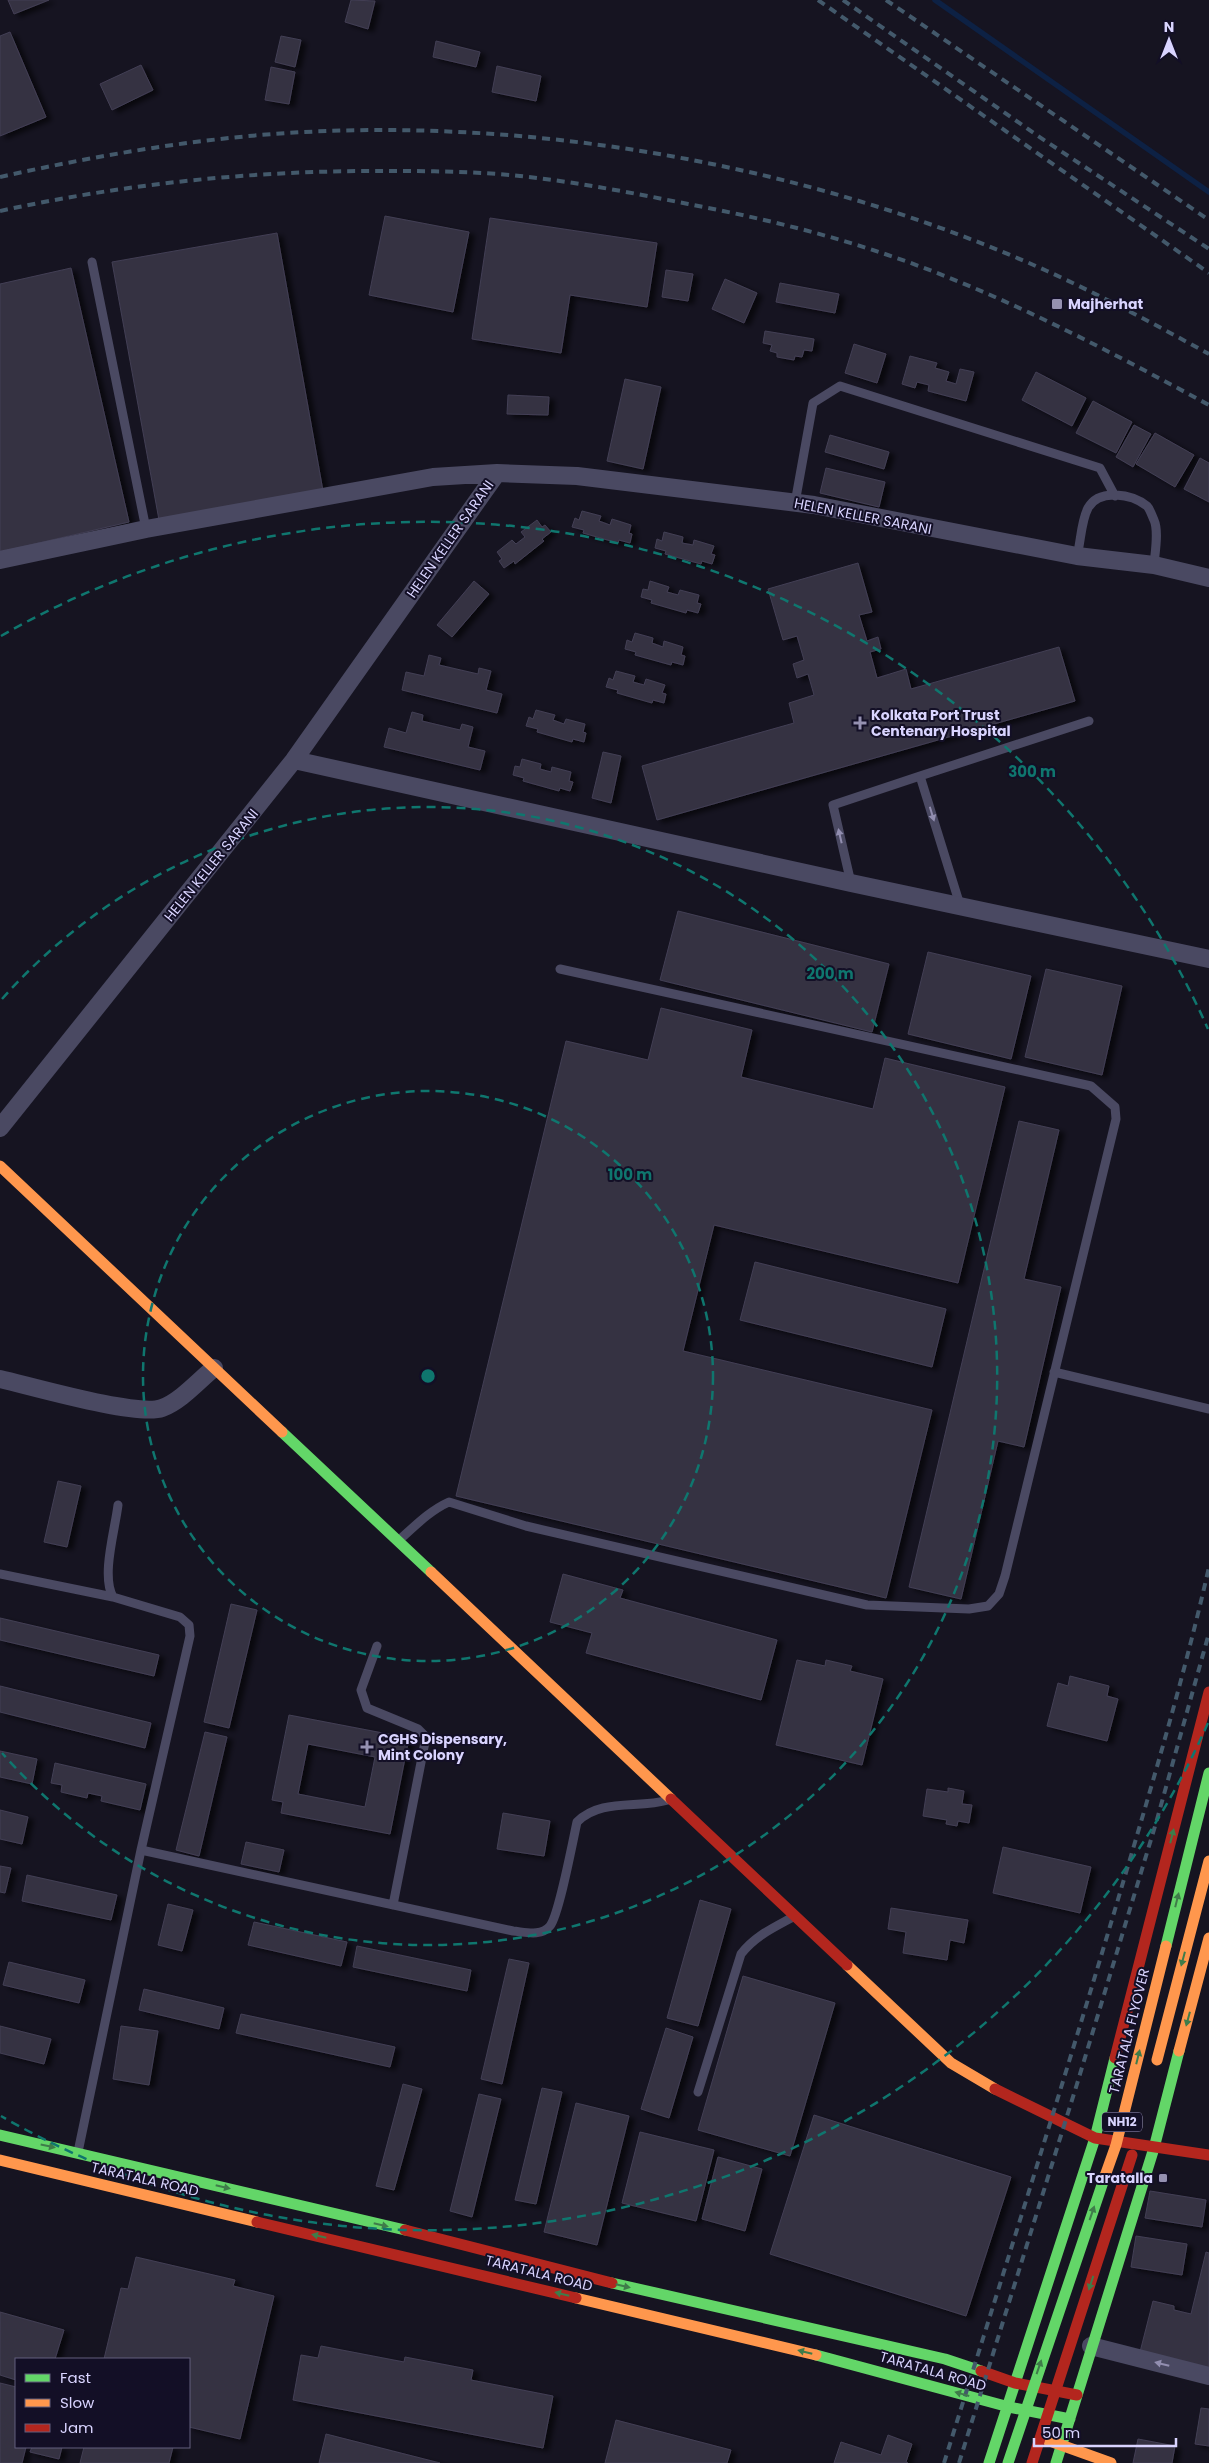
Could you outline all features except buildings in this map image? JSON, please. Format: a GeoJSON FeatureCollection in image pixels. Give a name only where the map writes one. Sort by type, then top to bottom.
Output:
{"type":"FeatureCollection","features":[{"type":"Feature","properties":{"kind":"main road"},"geometry":{"type":"LineString","coordinates":[[0,1166],[951,2063],[979,2082],[1095,2138],[1209,2155]]}},
{"type":"Feature","properties":{"kind":"main road"},"geometry":{"type":"LineString","coordinates":[[989,2463],[1009,2407],[1015,2383],[1095,2138],[1209,1692]]}},
{"type":"Feature","properties":{"kind":"main road","name":"TARATALA FLYOVER"},"geometry":{"type":"LineString","coordinates":[[1008,2463],[1116,2145],[1209,1773]]}},
{"type":"Feature","properties":{"kind":"main road"},"geometry":{"type":"LineString","coordinates":[[1153,2073],[1209,1861]]}},
{"type":"Feature","properties":{"kind":"main road"},"geometry":{"type":"LineString","coordinates":[[1056,2463],[1154,2148],[1209,1938]]}},
{"type":"Feature","properties":{"kind":"main road","name":"NH12"},"geometry":{"type":"LineString","coordinates":[[1032,2463],[1061,2379],[1138,2131]]}},
{"type":"Feature","properties":{"kind":"main road"},"geometry":{"type":"LineString","coordinates":[[0,2136],[475,2247],[618,2285],[945,2359],[1015,2383],[1078,2395]]}},
{"type":"Feature","properties":{"kind":"main road","name":"TARATALA ROAD"},"geometry":{"type":"LineString","coordinates":[[0,2160],[849,2363],[1009,2407],[1070,2419]]}},
{"type":"Feature","properties":{"kind":"main road"},"geometry":{"type":"LineString","coordinates":[[1002,2428],[1062,2444],[1111,2463]]}},
{"type":"Feature","properties":{"kind":"main road"},"geometry":{"type":"LineString","coordinates":[[996,2443],[1050,2463]]}},
{"type":"Feature","properties":{"kind":"street"},"geometry":{"type":"LineString","coordinates":[[0,560],[146,529],[433,477],[497,473]]}},
{"type":"Feature","properties":{"kind":"street","name":"HELEN KELLER SARANI"},"geometry":{"type":"LineString","coordinates":[[0,1128],[294,760],[497,473],[577,476],[795,503],[1078,556],[1154,565],[1209,578]]}},
{"type":"Feature","properties":{"kind":"street"},"geometry":{"type":"LineString","coordinates":[[294,760],[851,883],[1209,959]]}},
{"type":"Feature","properties":{"kind":"street"},"geometry":{"type":"LineString","coordinates":[[0,1379],[113,1405],[151,1411],[164,1408],[214,1368]]}},
{"type":"Feature","properties":{"kind":"street"},"geometry":{"type":"LineString","coordinates":[[1091,2346],[1209,2376]]}},
{"type":"Feature","properties":{"kind":"lane"},"geometry":{"type":"LineString","coordinates":[[92,262],[146,529]]}},
{"type":"Feature","properties":{"kind":"lane"},"geometry":{"type":"LineString","coordinates":[[795,503],[813,403],[840,386],[1100,468],[1115,496]]}},
{"type":"Feature","properties":{"kind":"lane"},"geometry":{"type":"LineString","coordinates":[[1078,556],[1087,510],[1092,502],[1103,496],[1115,496],[1130,498],[1148,507],[1155,522],[1154,565]]}},
{"type":"Feature","properties":{"kind":"lane"},"geometry":{"type":"LineString","coordinates":[[851,883],[833,805],[1090,721]]}},
{"type":"Feature","properties":{"kind":"lane"},"geometry":{"type":"LineString","coordinates":[[920,776],[960,905]]}},
{"type":"Feature","properties":{"kind":"lane"},"geometry":{"type":"LineString","coordinates":[[398,1542],[439,1506],[449,1502],[526,1526],[867,1604],[969,1609],[988,1606],[999,1594],[1005,1576],[1116,1119],[1115,1107],[1106,1097],[1091,1086],[983,1064],[560,968]]}},
{"type":"Feature","properties":{"kind":"lane"},"geometry":{"type":"LineString","coordinates":[[1054,1372],[1209,1409]]}},
{"type":"Feature","properties":{"kind":"lane"},"geometry":{"type":"LineString","coordinates":[[113,1597],[108,1588],[108,1572],[118,1505]]}},
{"type":"Feature","properties":{"kind":"lane"},"geometry":{"type":"LineString","coordinates":[[0,1574],[113,1597],[180,1617],[189,1625],[190,1636],[141,1850],[78,2153]]}},
{"type":"Feature","properties":{"kind":"lane"},"geometry":{"type":"LineString","coordinates":[[377,1646],[362,1690],[367,1708],[418,1729],[426,1737],[393,1905]]}},
{"type":"Feature","properties":{"kind":"lane"},"geometry":{"type":"LineString","coordinates":[[141,1850],[513,1931],[538,1933],[550,1926],[557,1909],[576,1822],[586,1812],[599,1808],[652,1805],[672,1799]]}},
{"type":"Feature","properties":{"kind":"lane"},"geometry":{"type":"LineString","coordinates":[[698,2092],[742,1954],[750,1943],[760,1935],[795,1916]]}},
{"type":"Feature","properties":{"kind":"waterway"},"geometry":{"type":"LineString","coordinates":[[935,0],[1209,192]]}},
{"type":"Feature","properties":{"kind":"railway"},"geometry":{"type":"LineString","coordinates":[[818,0],[1209,273]]}},
{"type":"Feature","properties":{"kind":"railway"},"geometry":{"type":"LineString","coordinates":[[843,0],[1038,136],[1209,249]]}},
{"type":"Feature","properties":{"kind":"railway"},"geometry":{"type":"LineString","coordinates":[[886,0],[1209,220]]}},
{"type":"Feature","properties":{"kind":"railway"},"geometry":{"type":"LineString","coordinates":[[0,177],[136,151],[204,141],[273,134],[370,130],[469,132],[569,141],[668,156],[767,176],[863,202],[957,234],[1047,271],[1129,311],[1209,354]]}},
{"type":"Feature","properties":{"kind":"railway"},"geometry":{"type":"LineString","coordinates":[[0,211],[140,186],[281,173],[430,171],[502,174],[541,178],[716,209],[826,236],[908,262],[1024,310],[1098,346],[1209,405]]}},
{"type":"Feature","properties":{"kind":"railway"},"geometry":{"type":"LineString","coordinates":[[944,2463],[1068,2066],[1135,1842],[1174,1705],[1209,1567]]}},
{"type":"Feature","properties":{"kind":"railway"},"geometry":{"type":"LineString","coordinates":[[959,2463],[1156,1823],[1209,1633]]}},
{"type":"Feature","properties":{"kind":"traffic: fast"},"geometry":{"type":"LineString","coordinates":[[282,1432],[431,1572]]}},
{"type":"Feature","properties":{"kind":"traffic: fast"},"geometry":{"type":"LineString","coordinates":[[1166,1946],[1209,1773]]}},
{"type":"Feature","properties":{"kind":"traffic: fast"},"geometry":{"type":"LineString","coordinates":[[1056,2463],[1154,2148],[1179,2051]]}},
{"type":"Feature","properties":{"kind":"traffic: fast"},"geometry":{"type":"LineString","coordinates":[[989,2463],[1095,2138],[1115,2058]]}},
{"type":"Feature","properties":{"kind":"traffic: fast"},"geometry":{"type":"LineString","coordinates":[[0,2135],[405,2230]]}},
{"type":"Feature","properties":{"kind":"traffic: fast"},"geometry":{"type":"LineString","coordinates":[[1008,2463],[1105,2176]]}},
{"type":"Feature","properties":{"kind":"traffic: fast"},"geometry":{"type":"LineString","coordinates":[[612,2283],[945,2359],[981,2371]]}},
{"type":"Feature","properties":{"kind":"traffic: fast"},"geometry":{"type":"LineString","coordinates":[[816,2355],[1009,2407],[1070,2419]]}},
{"type":"Feature","properties":{"kind":"traffic: slow"},"geometry":{"type":"LineString","coordinates":[[0,1166],[282,1432]]}},
{"type":"Feature","properties":{"kind":"traffic: slow"},"geometry":{"type":"LineString","coordinates":[[431,1572],[671,1799]]}},
{"type":"Feature","properties":{"kind":"traffic: slow"},"geometry":{"type":"LineString","coordinates":[[1157,2060],[1209,1861]]}},
{"type":"Feature","properties":{"kind":"traffic: slow"},"geometry":{"type":"LineString","coordinates":[[1179,2051],[1209,1938]]}},
{"type":"Feature","properties":{"kind":"traffic: slow"},"geometry":{"type":"LineString","coordinates":[[1105,2176],[1116,2145],[1166,1946]]}},
{"type":"Feature","properties":{"kind":"traffic: slow"},"geometry":{"type":"LineString","coordinates":[[847,1965],[951,2063],[995,2089]]}},
{"type":"Feature","properties":{"kind":"traffic: slow"},"geometry":{"type":"LineString","coordinates":[[0,2160],[257,2222]]}},
{"type":"Feature","properties":{"kind":"traffic: slow"},"geometry":{"type":"LineString","coordinates":[[576,2298],[816,2355]]}},
{"type":"Feature","properties":{"kind":"traffic: slow"},"geometry":{"type":"LineString","coordinates":[[1047,2440],[1111,2463]]}},
{"type":"Feature","properties":{"kind":"traffic: jam"},"geometry":{"type":"LineString","coordinates":[[1115,2058],[1209,1692]]}},
{"type":"Feature","properties":{"kind":"traffic: jam"},"geometry":{"type":"LineString","coordinates":[[671,1799],[847,1965]]}},
{"type":"Feature","properties":{"kind":"traffic: jam"},"geometry":{"type":"LineString","coordinates":[[995,2089],[1095,2138],[1209,2155]]}},
{"type":"Feature","properties":{"kind":"traffic: jam"},"geometry":{"type":"LineString","coordinates":[[1032,2463],[1132,2155]]}},
{"type":"Feature","properties":{"kind":"traffic: jam"},"geometry":{"type":"LineString","coordinates":[[257,2222],[576,2298]]}},
{"type":"Feature","properties":{"kind":"traffic: jam"},"geometry":{"type":"LineString","coordinates":[[405,2230],[612,2283]]}},
{"type":"Feature","properties":{"kind":"traffic: jam"},"geometry":{"type":"LineString","coordinates":[[981,2371],[1015,2383],[1077,2395]]}},
{"type":"Feature","properties":{"kind":"place","name":"Majherhat"},"geometry":{"type":"Point","coordinates":[1057,304]}},
{"type":"Feature","properties":{"kind":"place","name":"Kolkata Port Trust Centenary Hospital"},"geometry":{"type":"Point","coordinates":[860,723]}},
{"type":"Feature","properties":{"kind":"place","name":"CGHS Dispensary, Mint Colony"},"geometry":{"type":"Point","coordinates":[367,1747]}},
{"type":"Feature","properties":{"kind":"place","name":"Taratalla"},"geometry":{"type":"Point","coordinates":[1163,2178]}}]}
